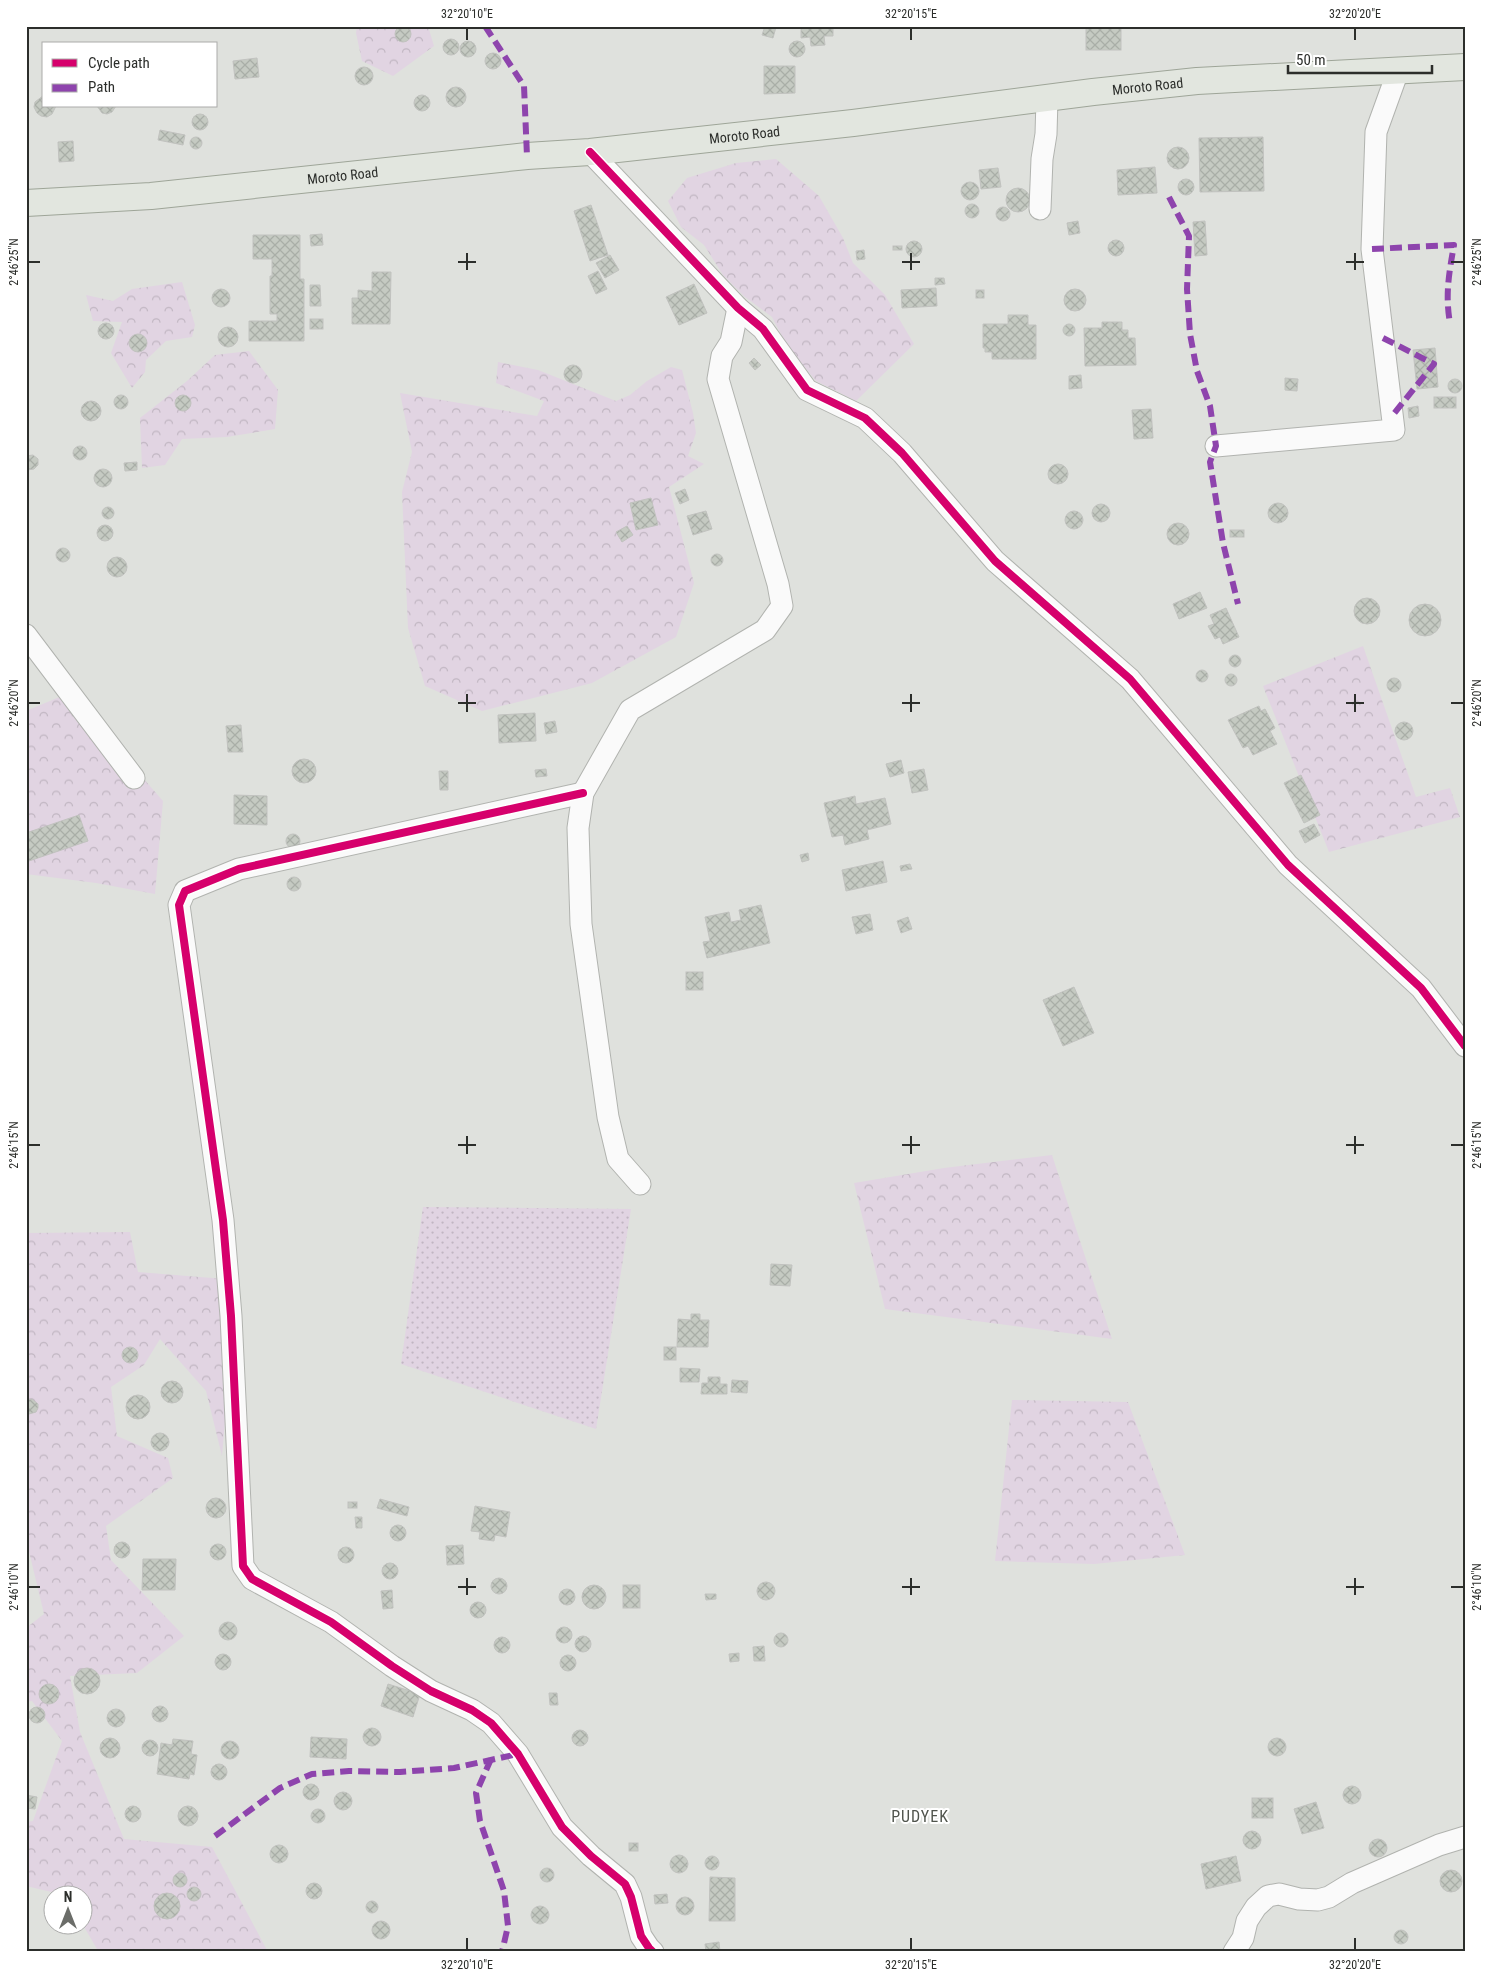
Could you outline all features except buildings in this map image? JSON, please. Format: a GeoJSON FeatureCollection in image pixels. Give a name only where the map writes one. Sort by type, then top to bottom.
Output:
{"type":"FeatureCollection","features":[{"type":"Feature","properties":{"kind":"main road","name":"Moroto Road"},"geometry":{"type":"LineString","coordinates":[[26,203],[151,196],[527,156],[590,152],[1197,81],[1465,67]]}},
{"type":"Feature","properties":{"kind":"street"},"geometry":{"type":"LineString","coordinates":[[1216,446],[1394,430],[1372,249],[1376,132],[1398,71]]}},
{"type":"Feature","properties":{"kind":"street"},"geometry":{"type":"LineString","coordinates":[[1040,209],[1047,99]]}},
{"type":"Feature","properties":{"kind":"street"},"geometry":{"type":"LineString","coordinates":[[590,152],[738,308],[763,329],[808,390],[865,418],[902,453],[995,561],[1130,679],[1288,864],[1422,988],[1465,1046]]}},
{"type":"Feature","properties":{"kind":"street"},"geometry":{"type":"LineString","coordinates":[[640,1184],[618,1159],[608,1117],[581,924],[578,828],[583,793],[630,710],[765,630],[782,606],[778,584],[718,379],[722,356],[731,342],[738,308]]}},
{"type":"Feature","properties":{"kind":"street"},"geometry":{"type":"LineString","coordinates":[[26,635],[134,778]]}},
{"type":"Feature","properties":{"kind":"street"},"geometry":{"type":"LineString","coordinates":[[583,793],[240,869],[186,891],[179,905],[222,1220],[230,1316],[243,1566],[252,1579],[331,1622],[392,1666],[431,1691],[472,1710],[492,1723],[518,1754],[562,1827],[591,1856],[625,1884],[631,1897],[641,1936],[648,1948],[653,1952]]}},
{"type":"Feature","properties":{"kind":"street"},"geometry":{"type":"LineString","coordinates":[[1234,1952],[1243,1938],[1247,1921],[1256,1907],[1268,1896],[1280,1894],[1299,1899],[1318,1900],[1329,1897],[1352,1883],[1439,1845],[1465,1837]]}},
{"type":"Feature","properties":{"kind":"green space"},"geometry":{"type":"Polygon","coordinates":[[[357,26],[428,26],[434,46],[393,76],[362,61],[356,33],[357,26]]]}},
{"type":"Feature","properties":{"kind":"green space"},"geometry":{"type":"Polygon","coordinates":[[[776,159],[819,196],[843,238],[853,263],[885,295],[914,344],[856,401],[816,381],[787,346],[772,317],[745,297],[723,275],[704,245],[681,227],[668,201],[687,178],[736,163],[776,159]]]}},
{"type":"Feature","properties":{"kind":"green space"},"geometry":{"type":"Polygon","coordinates":[[[182,282],[195,325],[192,337],[166,341],[146,360],[145,372],[132,388],[111,353],[122,322],[93,321],[86,295],[113,301],[132,289],[182,282]]]}},
{"type":"Feature","properties":{"kind":"green space"},"geometry":{"type":"Polygon","coordinates":[[[249,351],[278,390],[275,429],[227,437],[182,439],[165,465],[142,468],[140,418],[187,381],[215,355],[249,351]]]}},
{"type":"Feature","properties":{"kind":"green space"},"geometry":{"type":"Polygon","coordinates":[[[498,362],[538,370],[616,401],[630,395],[647,381],[671,367],[682,370],[696,433],[688,456],[704,464],[669,487],[694,583],[676,637],[592,683],[482,711],[425,686],[408,628],[402,492],[412,452],[400,393],[537,416],[544,401],[496,383],[498,362]]]}},
{"type":"Feature","properties":{"kind":"green space"},"geometry":{"type":"Polygon","coordinates":[[[1363,646],[1416,797],[1450,788],[1460,817],[1329,852],[1263,686],[1363,646]]]}},
{"type":"Feature","properties":{"kind":"green space"},"geometry":{"type":"Polygon","coordinates":[[[69,693],[163,801],[155,894],[96,883],[26,874],[26,711],[69,693]]]}},
{"type":"Feature","properties":{"kind":"green space"},"geometry":{"type":"Polygon","coordinates":[[[1052,1155],[1112,1339],[885,1309],[854,1183],[944,1168],[1052,1155]]]}},
{"type":"Feature","properties":{"kind":"green space"},"geometry":{"type":"Polygon","coordinates":[[[423,1207],[631,1209],[596,1429],[401,1364],[423,1207]]]}},
{"type":"Feature","properties":{"kind":"green space"},"geometry":{"type":"Polygon","coordinates":[[[130,1232],[138,1272],[237,1280],[222,1456],[206,1391],[160,1339],[144,1365],[111,1387],[117,1436],[168,1458],[173,1478],[106,1526],[111,1560],[184,1636],[137,1673],[70,1676],[80,1732],[124,1839],[212,1847],[268,1952],[108,1952],[97,1949],[89,1936],[92,1936],[92,1886],[42,1886],[42,1890],[26,1886],[26,1822],[33,1821],[62,1741],[32,1701],[26,1702],[26,1628],[44,1614],[26,1539],[26,1233],[130,1232]]]}},
{"type":"Feature","properties":{"kind":"green space"},"geometry":{"type":"Polygon","coordinates":[[[1012,1400],[1128,1402],[1185,1555],[1094,1564],[995,1561],[1012,1400]]]}},
{"type":"Feature","properties":{"kind":"marked path"},"geometry":{"type":"LineString","coordinates":[[485,26],[524,86],[527,156]]}},
{"type":"Feature","properties":{"kind":"marked path"},"geometry":{"type":"LineString","coordinates":[[1169,197],[1189,236],[1187,289],[1190,334],[1197,371],[1210,406],[1216,446],[1210,462],[1223,543],[1238,604]]}},
{"type":"Feature","properties":{"kind":"marked path"},"geometry":{"type":"LineString","coordinates":[[1372,249],[1454,245],[1448,293],[1450,323]]}},
{"type":"Feature","properties":{"kind":"marked path"},"geometry":{"type":"LineString","coordinates":[[1383,338],[1434,364],[1392,416]]}},
{"type":"Feature","properties":{"kind":"marked path"},"geometry":{"type":"LineString","coordinates":[[215,1836],[280,1788],[312,1774],[349,1771],[400,1772],[454,1768],[518,1754]]}},
{"type":"Feature","properties":{"kind":"marked path"},"geometry":{"type":"LineString","coordinates":[[491,1759],[476,1793],[480,1821],[504,1891],[508,1926],[502,1952]]}},
{"type":"Feature","properties":{"kind":"cycle path"},"geometry":{"type":"LineString","coordinates":[[590,152],[738,308],[763,329],[807,390],[865,418],[902,453],[995,561],[1130,679],[1288,865],[1421,988],[1465,1046]]}},
{"type":"Feature","properties":{"kind":"cycle path"},"geometry":{"type":"LineString","coordinates":[[583,793],[239,869],[185,891],[179,905],[223,1220],[231,1316],[243,1566],[252,1579],[331,1622],[392,1666],[431,1691],[472,1710],[491,1723],[518,1754],[562,1827],[591,1856],[625,1884],[631,1897],[641,1936],[653,1952]]}},
{"type":"Feature","properties":{"kind":"district","name":"PUDYEK"},"geometry":{"type":"Point","coordinates":[920,1816]}}]}
